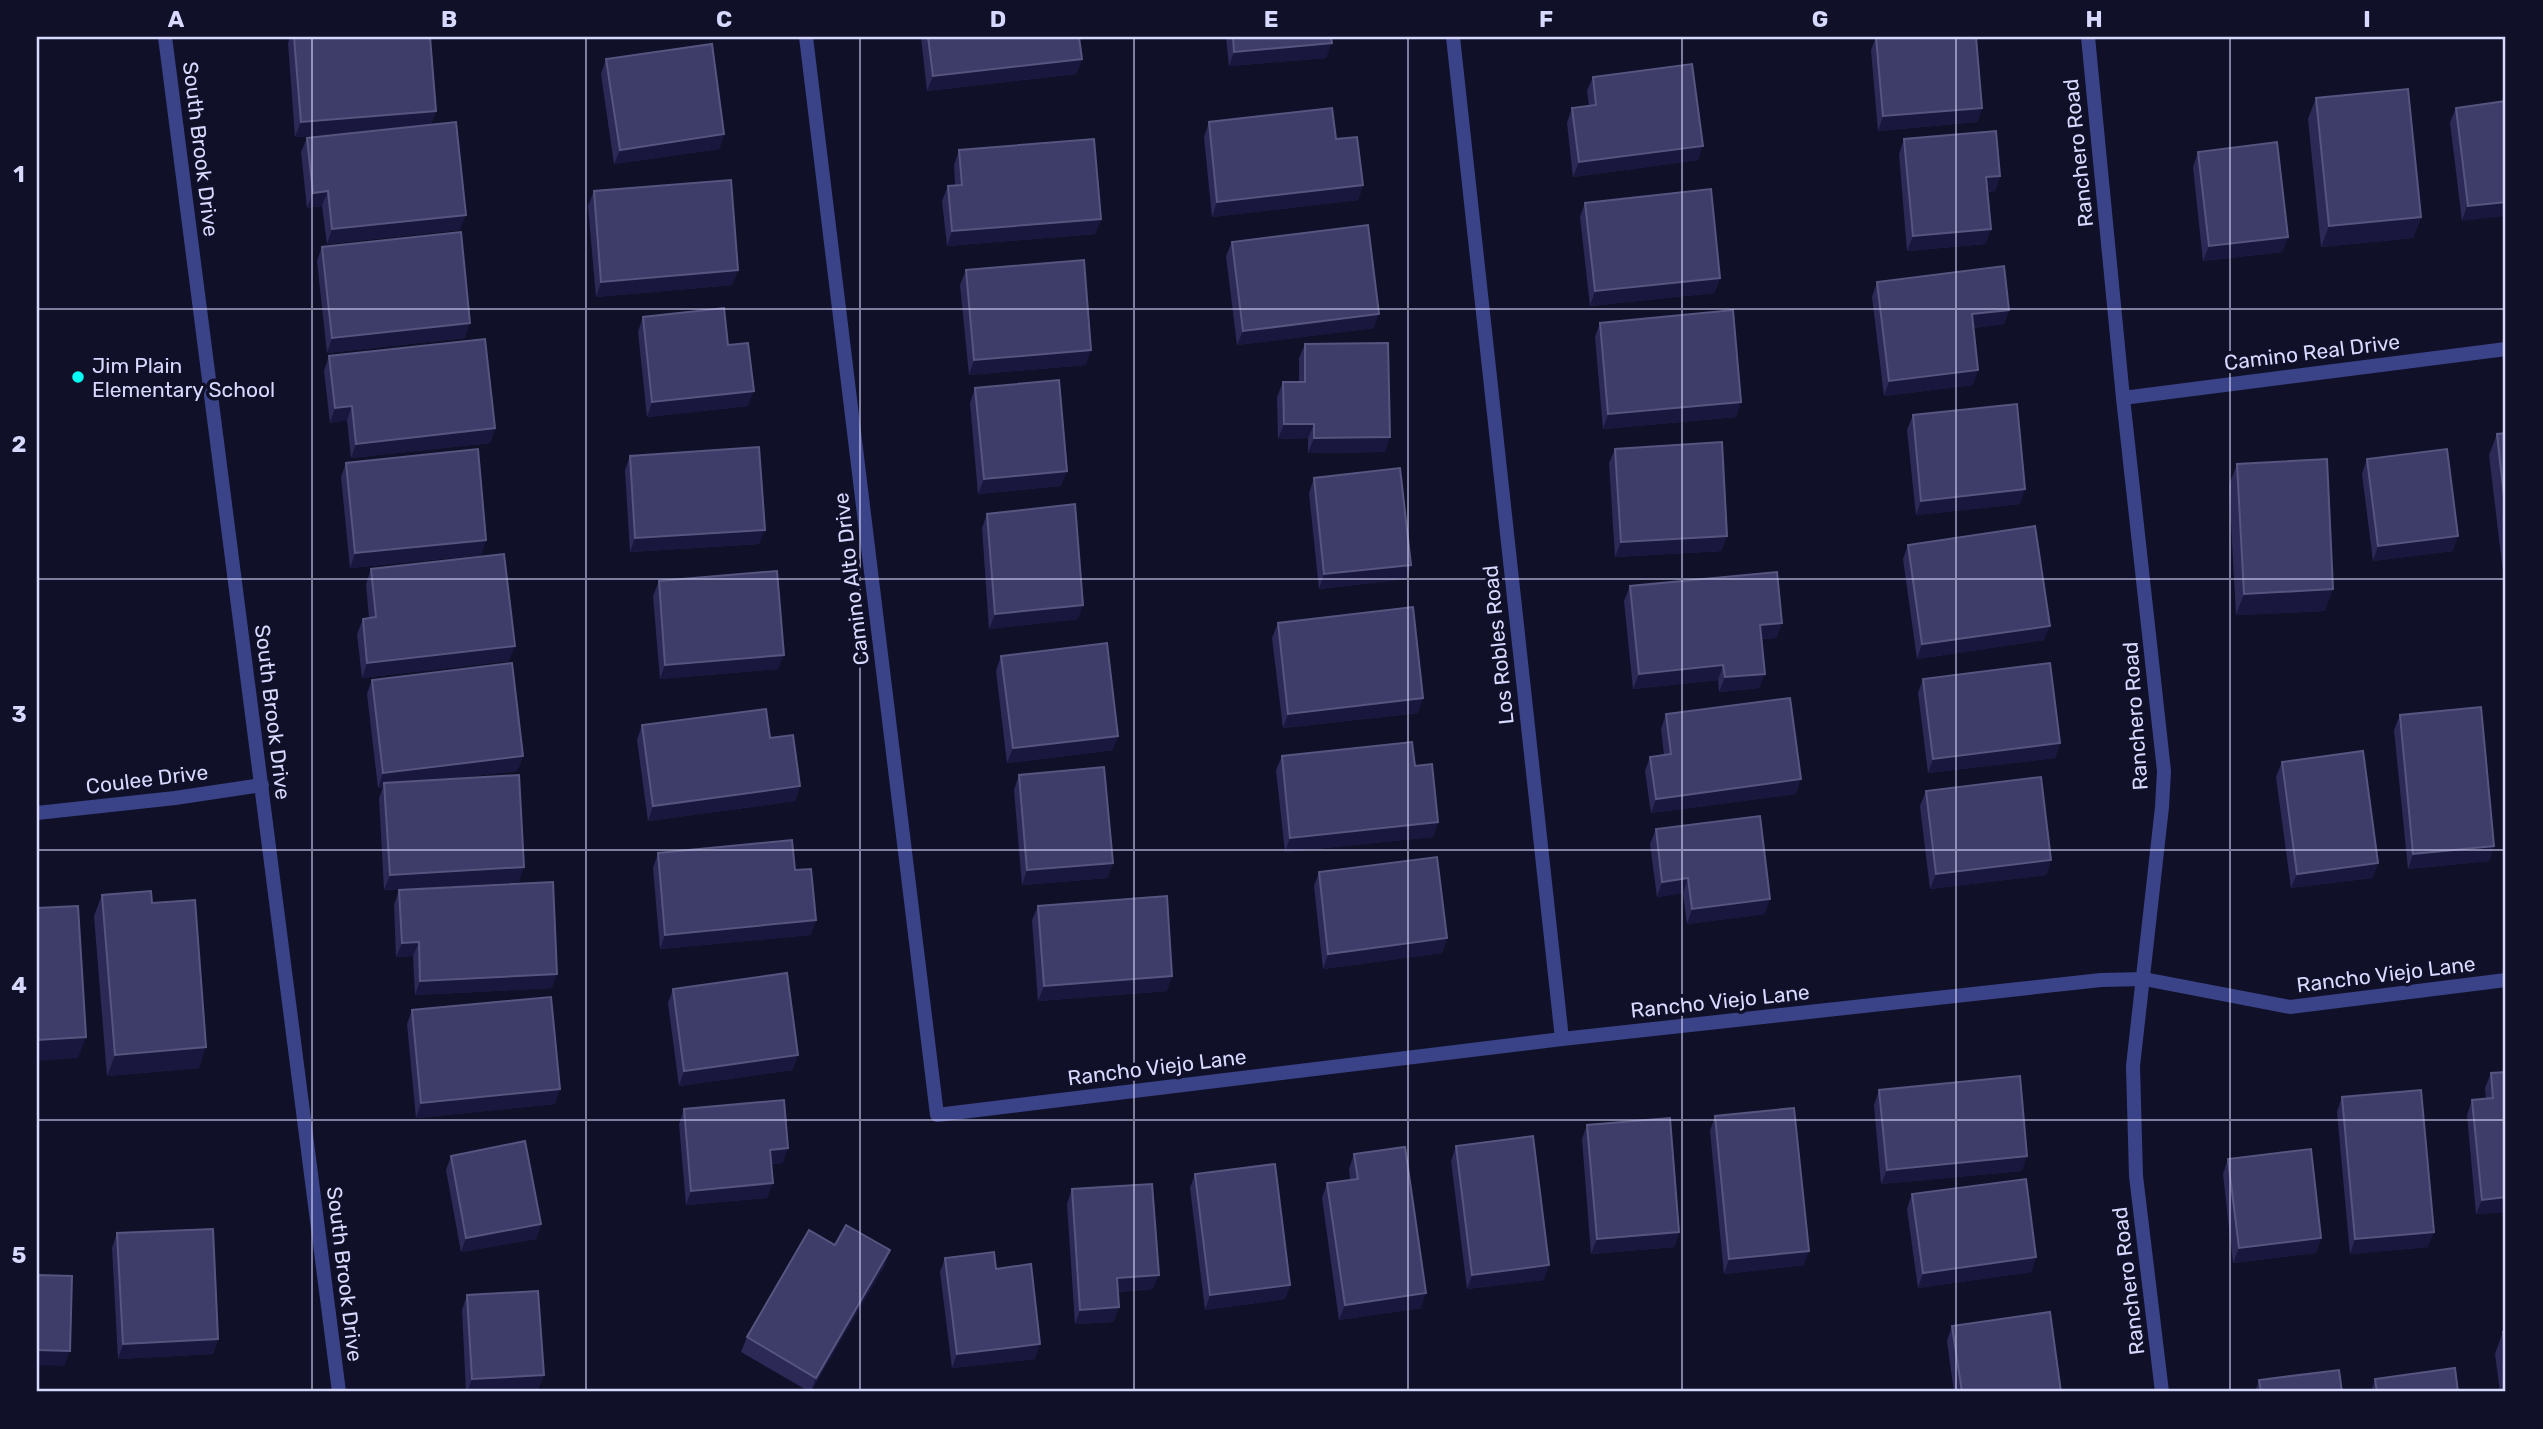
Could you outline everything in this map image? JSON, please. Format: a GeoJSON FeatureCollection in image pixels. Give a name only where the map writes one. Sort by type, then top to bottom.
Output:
{"type":"FeatureCollection","features":[{"type":"Feature","properties":{"kind":"street","name":"South Brook Drive"},"geometry":{"type":"LineString","coordinates":[[165,37],[339,1392]]}},
{"type":"Feature","properties":{"kind":"street","name":"Camino Alto Drive"},"geometry":{"type":"LineString","coordinates":[[806,37],[937,1115]]}},
{"type":"Feature","properties":{"kind":"street","name":"Los Robles Road"},"geometry":{"type":"LineString","coordinates":[[1453,37],[1562,1039]]}},
{"type":"Feature","properties":{"kind":"street","name":"Ranchero Road"},"geometry":{"type":"LineString","coordinates":[[2088,37],[2123,398],[2164,771],[2133,1066],[2136,1176],[2162,1392]]}},
{"type":"Feature","properties":{"kind":"street","name":"Camino Real Drive"},"geometry":{"type":"LineString","coordinates":[[2123,398],[2506,349]]}},
{"type":"Feature","properties":{"kind":"street","name":"Coulee Drive"},"geometry":{"type":"LineString","coordinates":[[37,813],[175,798],[262,785]]}},
{"type":"Feature","properties":{"kind":"street","name":"Rancho Viejo Lane"},"geometry":{"type":"LineString","coordinates":[[937,1115],[1562,1039],[2101,980],[2144,979],[2290,1007],[2506,981]]}},
{"type":"Feature","properties":{"kind":"building"},"geometry":{"type":"Polygon","coordinates":[[[294,37],[430,37],[436,111],[301,122],[294,37]]]}},
{"type":"Feature","properties":{"kind":"building"},"geometry":{"type":"Polygon","coordinates":[[[928,37],[1079,37],[1082,59],[933,76],[928,37]]]}},
{"type":"Feature","properties":{"kind":"building"},"geometry":{"type":"Polygon","coordinates":[[[1233,37],[1331,37],[1332,43],[1234,52],[1233,37]]]}},
{"type":"Feature","properties":{"kind":"building"},"geometry":{"type":"Polygon","coordinates":[[[1876,37],[1976,37],[1982,108],[1883,116],[1876,37]]]}},
{"type":"Feature","properties":{"kind":"building"},"geometry":{"type":"Polygon","coordinates":[[[712,44],[724,134],[620,150],[606,59],[712,44]]]}},
{"type":"Feature","properties":{"kind":"building"},"geometry":{"type":"Polygon","coordinates":[[[1692,64],[1703,146],[1579,162],[1572,108],[1596,105],[1593,77],[1692,64]]]}},
{"type":"Feature","properties":{"kind":"building"},"geometry":{"type":"Polygon","coordinates":[[[2408,89],[2421,217],[2329,226],[2316,98],[2408,89]]]}},
{"type":"Feature","properties":{"kind":"building"},"geometry":{"type":"Polygon","coordinates":[[[2506,101],[2506,202],[2468,206],[2456,108],[2506,101]]]}},
{"type":"Feature","properties":{"kind":"building"},"geometry":{"type":"Polygon","coordinates":[[[1332,108],[1336,139],[1357,137],[1363,185],[1217,202],[1209,122],[1332,108]]]}},
{"type":"Feature","properties":{"kind":"building"},"geometry":{"type":"Polygon","coordinates":[[[456,122],[466,215],[332,229],[328,191],[313,193],[307,138],[456,122]]]}},
{"type":"Feature","properties":{"kind":"building"},"geometry":{"type":"Polygon","coordinates":[[[1996,131],[2000,176],[1986,177],[1991,229],[1913,236],[1904,139],[1996,131]]]}},
{"type":"Feature","properties":{"kind":"building"},"geometry":{"type":"Polygon","coordinates":[[[1094,139],[1101,219],[952,231],[948,186],[962,185],[959,150],[1094,139]]]}},
{"type":"Feature","properties":{"kind":"building"},"geometry":{"type":"Polygon","coordinates":[[[2277,142],[2288,237],[2209,246],[2198,152],[2277,142]]]}},
{"type":"Feature","properties":{"kind":"building"},"geometry":{"type":"Polygon","coordinates":[[[731,180],[738,270],[601,282],[594,191],[731,180]]]}},
{"type":"Feature","properties":{"kind":"building"},"geometry":{"type":"Polygon","coordinates":[[[1711,189],[1720,278],[1595,291],[1585,203],[1711,189]]]}},
{"type":"Feature","properties":{"kind":"building"},"geometry":{"type":"Polygon","coordinates":[[[1368,225],[1379,314],[1243,331],[1232,242],[1368,225]]]}},
{"type":"Feature","properties":{"kind":"building"},"geometry":{"type":"Polygon","coordinates":[[[461,232],[470,323],[332,338],[322,247],[461,232]]]}},
{"type":"Feature","properties":{"kind":"building"},"geometry":{"type":"Polygon","coordinates":[[[1084,260],[1091,350],[974,360],[966,270],[1084,260]]]}},
{"type":"Feature","properties":{"kind":"building"},"geometry":{"type":"Polygon","coordinates":[[[2004,266],[2009,310],[1972,314],[1978,370],[1889,381],[1877,282],[2004,266]]]}},
{"type":"Feature","properties":{"kind":"building"},"geometry":{"type":"Polygon","coordinates":[[[724,308],[728,345],[748,343],[754,391],[652,402],[643,317],[724,308]]]}},
{"type":"Feature","properties":{"kind":"building"},"geometry":{"type":"Polygon","coordinates":[[[1733,310],[1741,402],[1608,414],[1600,323],[1733,310]]]}},
{"type":"Feature","properties":{"kind":"building"},"geometry":{"type":"Polygon","coordinates":[[[485,339],[495,428],[356,444],[352,406],[335,408],[329,356],[485,339]]]}},
{"type":"Feature","properties":{"kind":"building"},"geometry":{"type":"Polygon","coordinates":[[[1388,343],[1390,437],[1314,438],[1314,424],[1284,424],[1283,382],[1305,382],[1305,344],[1388,343]]]}},
{"type":"Feature","properties":{"kind":"building"},"geometry":{"type":"Polygon","coordinates":[[[1059,380],[1067,471],[984,479],[975,388],[1059,380]]]}},
{"type":"Feature","properties":{"kind":"building"},"geometry":{"type":"Polygon","coordinates":[[[2017,404],[2025,489],[1921,501],[1913,415],[2017,404]]]}},
{"type":"Feature","properties":{"kind":"building"},"geometry":{"type":"Polygon","coordinates":[[[2506,433],[2506,515],[2497,434],[2506,433]]]}},
{"type":"Feature","properties":{"kind":"building"},"geometry":{"type":"Polygon","coordinates":[[[1722,442],[1727,536],[1621,542],[1615,449],[1722,442]]]}},
{"type":"Feature","properties":{"kind":"building"},"geometry":{"type":"Polygon","coordinates":[[[759,447],[765,530],[635,538],[630,456],[759,447]]]}},
{"type":"Feature","properties":{"kind":"building"},"geometry":{"type":"Polygon","coordinates":[[[478,449],[486,540],[355,553],[346,463],[478,449]]]}},
{"type":"Feature","properties":{"kind":"building"},"geometry":{"type":"Polygon","coordinates":[[[2447,449],[2458,536],[2378,546],[2367,459],[2447,449]]]}},
{"type":"Feature","properties":{"kind":"building"},"geometry":{"type":"Polygon","coordinates":[[[2327,459],[2333,589],[2244,594],[2237,464],[2327,459]]]}},
{"type":"Feature","properties":{"kind":"building"},"geometry":{"type":"Polygon","coordinates":[[[1400,468],[1411,565],[1324,574],[1314,478],[1400,468]]]}},
{"type":"Feature","properties":{"kind":"building"},"geometry":{"type":"Polygon","coordinates":[[[1075,504],[1083,605],[995,614],[987,514],[1075,504]]]}},
{"type":"Feature","properties":{"kind":"building"},"geometry":{"type":"Polygon","coordinates":[[[2035,526],[2050,626],[1922,644],[1908,545],[2035,526]]]}},
{"type":"Feature","properties":{"kind":"building"},"geometry":{"type":"Polygon","coordinates":[[[504,554],[515,646],[367,663],[363,619],[376,617],[371,569],[504,554]]]}},
{"type":"Feature","properties":{"kind":"building"},"geometry":{"type":"Polygon","coordinates":[[[777,571],[784,655],[665,665],[659,581],[777,571]]]}},
{"type":"Feature","properties":{"kind":"building"},"geometry":{"type":"Polygon","coordinates":[[[1777,572],[1782,623],[1760,625],[1765,674],[1725,677],[1723,665],[1639,674],[1630,586],[1777,572]]]}},
{"type":"Feature","properties":{"kind":"building"},"geometry":{"type":"Polygon","coordinates":[[[1413,607],[1423,698],[1288,714],[1278,623],[1413,607]]]}},
{"type":"Feature","properties":{"kind":"building"},"geometry":{"type":"Polygon","coordinates":[[[1107,643],[1118,736],[1013,748],[1001,656],[1107,643]]]}},
{"type":"Feature","properties":{"kind":"building"},"geometry":{"type":"Polygon","coordinates":[[[512,663],[523,756],[383,773],[372,680],[512,663]]]}},
{"type":"Feature","properties":{"kind":"building"},"geometry":{"type":"Polygon","coordinates":[[[2050,663],[2060,743],[1933,759],[1923,679],[2050,663]]]}},
{"type":"Feature","properties":{"kind":"building"},"geometry":{"type":"Polygon","coordinates":[[[1790,698],[1801,779],[1656,799],[1650,757],[1671,754],[1666,714],[1790,698]]]}},
{"type":"Feature","properties":{"kind":"building"},"geometry":{"type":"Polygon","coordinates":[[[2481,707],[2494,846],[2413,854],[2400,715],[2481,707]]]}},
{"type":"Feature","properties":{"kind":"building"},"geometry":{"type":"Polygon","coordinates":[[[766,709],[770,738],[793,735],[800,786],[653,806],[642,725],[766,709]]]}},
{"type":"Feature","properties":{"kind":"building"},"geometry":{"type":"Polygon","coordinates":[[[1412,742],[1415,766],[1432,764],[1438,822],[1290,838],[1282,756],[1412,742]]]}},
{"type":"Feature","properties":{"kind":"building"},"geometry":{"type":"Polygon","coordinates":[[[2363,751],[2378,863],[2297,874],[2282,762],[2363,751]]]}},
{"type":"Feature","properties":{"kind":"building"},"geometry":{"type":"Polygon","coordinates":[[[1104,767],[1113,863],[1027,870],[1019,775],[1104,767]]]}},
{"type":"Feature","properties":{"kind":"building"},"geometry":{"type":"Polygon","coordinates":[[[519,775],[524,867],[390,875],[384,783],[519,775]]]}},
{"type":"Feature","properties":{"kind":"building"},"geometry":{"type":"Polygon","coordinates":[[[2041,777],[2051,860],[1936,874],[1926,791],[2041,777]]]}},
{"type":"Feature","properties":{"kind":"building"},"geometry":{"type":"Polygon","coordinates":[[[1760,816],[1770,899],[1692,909],[1688,878],[1662,882],[1656,829],[1760,816]]]}},
{"type":"Feature","properties":{"kind":"building"},"geometry":{"type":"Polygon","coordinates":[[[792,840],[795,870],[811,869],[816,920],[665,935],[658,853],[792,840]]]}},
{"type":"Feature","properties":{"kind":"building"},"geometry":{"type":"Polygon","coordinates":[[[1437,857],[1447,938],[1328,954],[1319,872],[1437,857]]]}},
{"type":"Feature","properties":{"kind":"building"},"geometry":{"type":"Polygon","coordinates":[[[553,882],[557,974],[420,981],[419,942],[402,943],[399,890],[553,882]]]}},
{"type":"Feature","properties":{"kind":"building"},"geometry":{"type":"Polygon","coordinates":[[[151,891],[152,903],[195,900],[206,1047],[115,1055],[102,895],[151,891]]]}},
{"type":"Feature","properties":{"kind":"building"},"geometry":{"type":"Polygon","coordinates":[[[1167,896],[1172,976],[1044,986],[1038,906],[1167,896]]]}},
{"type":"Feature","properties":{"kind":"building"},"geometry":{"type":"Polygon","coordinates":[[[78,906],[86,1037],[37,1040],[37,908],[78,906]]]}},
{"type":"Feature","properties":{"kind":"building"},"geometry":{"type":"Polygon","coordinates":[[[787,973],[798,1055],[684,1071],[673,989],[787,973]]]}},
{"type":"Feature","properties":{"kind":"building"},"geometry":{"type":"Polygon","coordinates":[[[551,997],[560,1089],[421,1103],[412,1010],[551,997]]]}},
{"type":"Feature","properties":{"kind":"building"},"geometry":{"type":"Polygon","coordinates":[[[2506,1072],[2506,1197],[2482,1200],[2472,1100],[2493,1098],[2491,1073],[2506,1072]]]}},
{"type":"Feature","properties":{"kind":"building"},"geometry":{"type":"Polygon","coordinates":[[[2020,1076],[2027,1156],[1887,1170],[1879,1090],[2020,1076]]]}},
{"type":"Feature","properties":{"kind":"building"},"geometry":{"type":"Polygon","coordinates":[[[2421,1090],[2434,1232],[2355,1239],[2342,1097],[2421,1090]]]}},
{"type":"Feature","properties":{"kind":"building"},"geometry":{"type":"Polygon","coordinates":[[[784,1100],[788,1148],[770,1150],[773,1183],[691,1191],[684,1109],[784,1100]]]}},
{"type":"Feature","properties":{"kind":"building"},"geometry":{"type":"Polygon","coordinates":[[[1794,1108],[1809,1251],[1729,1259],[1715,1116],[1794,1108]]]}},
{"type":"Feature","properties":{"kind":"building"},"geometry":{"type":"Polygon","coordinates":[[[1670,1118],[1679,1232],[1597,1239],[1587,1125],[1670,1118]]]}},
{"type":"Feature","properties":{"kind":"building"},"geometry":{"type":"Polygon","coordinates":[[[1533,1136],[1549,1265],[1472,1275],[1456,1146],[1533,1136]]]}},
{"type":"Feature","properties":{"kind":"building"},"geometry":{"type":"Polygon","coordinates":[[[525,1141],[541,1224],[466,1238],[451,1156],[525,1141]]]}},
{"type":"Feature","properties":{"kind":"building"},"geometry":{"type":"Polygon","coordinates":[[[1405,1147],[1426,1293],[1345,1305],[1327,1183],[1358,1179],[1354,1154],[1405,1147]]]}},
{"type":"Feature","properties":{"kind":"building"},"geometry":{"type":"Polygon","coordinates":[[[2311,1149],[2321,1238],[2239,1248],[2228,1159],[2311,1149]]]}},
{"type":"Feature","properties":{"kind":"building"},"geometry":{"type":"Polygon","coordinates":[[[1275,1164],[1290,1285],[1210,1295],[1195,1174],[1275,1164]]]}},
{"type":"Feature","properties":{"kind":"building"},"geometry":{"type":"Polygon","coordinates":[[[2026,1179],[2036,1257],[1923,1273],[1912,1194],[2026,1179]]]}},
{"type":"Feature","properties":{"kind":"building"},"geometry":{"type":"Polygon","coordinates":[[[1152,1184],[1159,1275],[1117,1278],[1119,1307],[1080,1310],[1072,1189],[1152,1184]]]}},
{"type":"Feature","properties":{"kind":"building"},"geometry":{"type":"Polygon","coordinates":[[[846,1225],[890,1250],[816,1378],[747,1337],[809,1230],[835,1245],[846,1225]]]}},
{"type":"Feature","properties":{"kind":"building"},"geometry":{"type":"Polygon","coordinates":[[[213,1229],[218,1339],[123,1344],[117,1233],[213,1229]]]}},
{"type":"Feature","properties":{"kind":"building"},"geometry":{"type":"Polygon","coordinates":[[[994,1252],[996,1269],[1031,1264],[1040,1344],[957,1354],[945,1258],[994,1252]]]}},
{"type":"Feature","properties":{"kind":"building"},"geometry":{"type":"Polygon","coordinates":[[[37,1275],[72,1276],[70,1351],[37,1350],[37,1275]]]}},
{"type":"Feature","properties":{"kind":"building"},"geometry":{"type":"Polygon","coordinates":[[[538,1291],[544,1375],[472,1379],[467,1295],[538,1291]]]}},
{"type":"Feature","properties":{"kind":"building"},"geometry":{"type":"Polygon","coordinates":[[[2050,1312],[2061,1392],[1962,1392],[1952,1326],[2050,1312]]]}},
{"type":"Feature","properties":{"kind":"building"},"geometry":{"type":"Polygon","coordinates":[[[2503,1332],[2506,1332],[2506,1359],[2503,1332]]]}},
{"type":"Feature","properties":{"kind":"building"},"geometry":{"type":"Polygon","coordinates":[[[2455,1368],[2458,1392],[2377,1392],[2375,1379],[2455,1368]]]}},
{"type":"Feature","properties":{"kind":"building"},"geometry":{"type":"Polygon","coordinates":[[[2339,1370],[2342,1392],[2261,1392],[2259,1380],[2339,1370]]]}},
{"type":"Feature","properties":{"kind":"place","name":"Jim Plain Elementary School"},"geometry":{"type":"Point","coordinates":[78,377]}}]}
